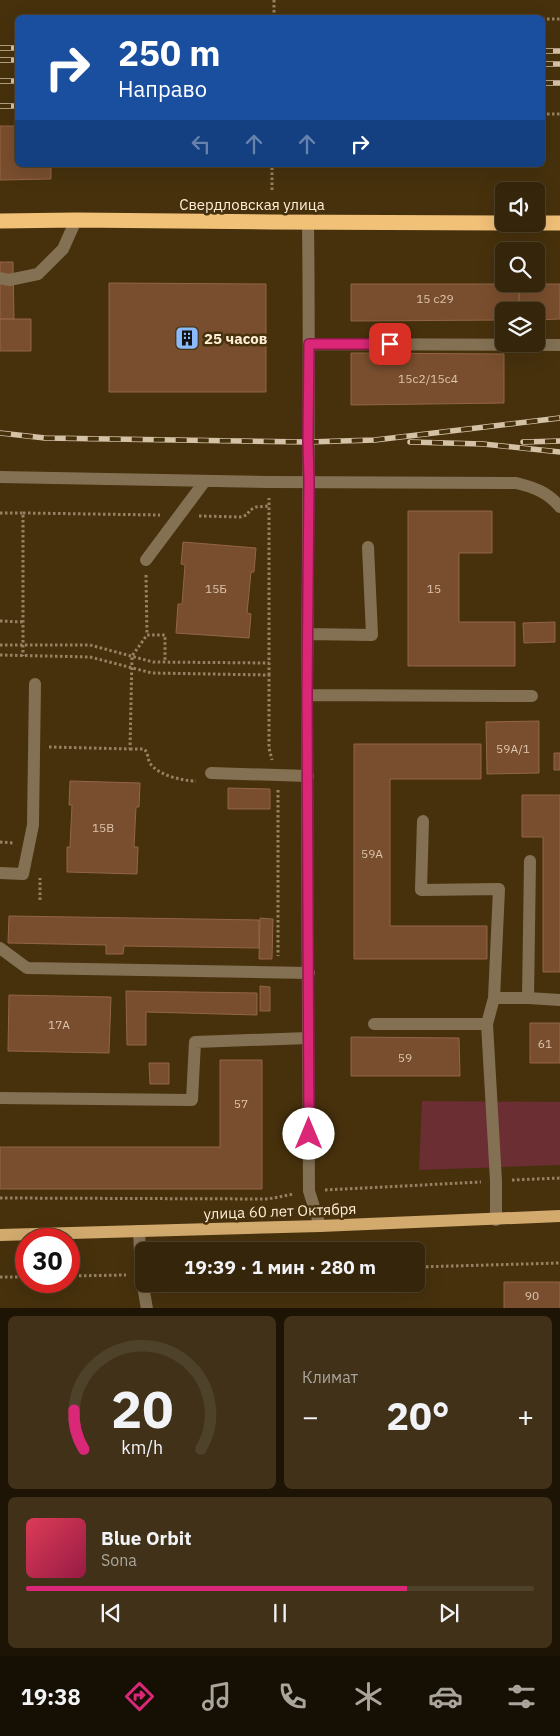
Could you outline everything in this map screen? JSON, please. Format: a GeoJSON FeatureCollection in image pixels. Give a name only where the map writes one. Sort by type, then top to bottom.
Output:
{"type":"FeatureCollection","features":[{"type":"Feature","properties":{"kind":"highway","name":"Свердловская улица"},"geometry":{"type":"LineString","coordinates":[[0,221],[495,223]]}},
{"type":"Feature","properties":{"kind":"highway"},"geometry":{"type":"LineString","coordinates":[[545,223],[560,223]]}},
{"type":"Feature","properties":{"kind":"main road","name":"улица 60 лет Октября"},"geometry":{"type":"LineString","coordinates":[[0,1235],[320,1226],[560,1216]]}},
{"type":"Feature","properties":{"kind":"street"},"geometry":{"type":"LineString","coordinates":[[0,278],[9,280],[38,274],[63,249],[76,220]]}},
{"type":"Feature","properties":{"kind":"street"},"geometry":{"type":"LineString","coordinates":[[308,222],[309,1191],[320,1226]]}},
{"type":"Feature","properties":{"kind":"street"},"geometry":{"type":"LineString","coordinates":[[309,344],[560,345]]}},
{"type":"Feature","properties":{"kind":"street"},"geometry":{"type":"LineString","coordinates":[[0,477],[269,482],[516,483],[535,488],[553,498],[560,507]]}},
{"type":"Feature","properties":{"kind":"street"},"geometry":{"type":"LineString","coordinates":[[146,560],[206,481]]}},
{"type":"Feature","properties":{"kind":"street"},"geometry":{"type":"LineString","coordinates":[[308,634],[372,635],[368,547]]}},
{"type":"Feature","properties":{"kind":"street"},"geometry":{"type":"LineString","coordinates":[[0,873],[23,874],[33,825],[36,684]]}},
{"type":"Feature","properties":{"kind":"street"},"geometry":{"type":"LineString","coordinates":[[307,695],[532,696]]}},
{"type":"Feature","properties":{"kind":"street"},"geometry":{"type":"LineString","coordinates":[[211,773],[308,776]]}},
{"type":"Feature","properties":{"kind":"street"},"geometry":{"type":"LineString","coordinates":[[423,821],[421,890],[499,889],[494,998],[487,1024],[496,1181],[496,1220]]}},
{"type":"Feature","properties":{"kind":"street"},"geometry":{"type":"LineString","coordinates":[[528,998],[530,861]]}},
{"type":"Feature","properties":{"kind":"street"},"geometry":{"type":"LineString","coordinates":[[0,948],[27,968],[309,973]]}},
{"type":"Feature","properties":{"kind":"street"},"geometry":{"type":"LineString","coordinates":[[494,998],[560,1000]]}},
{"type":"Feature","properties":{"kind":"street"},"geometry":{"type":"LineString","coordinates":[[374,1024],[487,1024]]}},
{"type":"Feature","properties":{"kind":"street"},"geometry":{"type":"LineString","coordinates":[[0,1098],[192,1100],[195,1042],[308,1038]]}},
{"type":"Feature","properties":{"kind":"street"},"geometry":{"type":"LineString","coordinates":[[139,1232],[139,1242]]}},
{"type":"Feature","properties":{"kind":"street"},"geometry":{"type":"LineString","coordinates":[[144,1292],[147,1308]]}},
{"type":"Feature","properties":{"kind":"path"},"geometry":{"type":"LineString","coordinates":[[274,0],[274,15]]}},
{"type":"Feature","properties":{"kind":"path"},"geometry":{"type":"LineString","coordinates":[[545,20],[560,20]]}},
{"type":"Feature","properties":{"kind":"path"},"geometry":{"type":"LineString","coordinates":[[545,114],[560,114]]}},
{"type":"Feature","properties":{"kind":"path"},"geometry":{"type":"LineString","coordinates":[[272,167],[272,190]]}},
{"type":"Feature","properties":{"kind":"path"},"geometry":{"type":"LineString","coordinates":[[269,482],[268,748],[278,775],[277,919],[279,973]]}},
{"type":"Feature","properties":{"kind":"path"},"geometry":{"type":"LineString","coordinates":[[0,513],[240,517],[247,515],[256,506],[269,506]]}},
{"type":"Feature","properties":{"kind":"path"},"geometry":{"type":"LineString","coordinates":[[23,513],[23,656]]}},
{"type":"Feature","properties":{"kind":"path"},"geometry":{"type":"LineString","coordinates":[[130,749],[132,656],[147,635],[146,560]]}},
{"type":"Feature","properties":{"kind":"path"},"geometry":{"type":"LineString","coordinates":[[0,621],[23,622]]}},
{"type":"Feature","properties":{"kind":"path"},"geometry":{"type":"LineString","coordinates":[[147,635],[165,635],[165,662]]}},
{"type":"Feature","properties":{"kind":"path"},"geometry":{"type":"LineString","coordinates":[[0,645],[90,646],[153,662],[269,663]]}},
{"type":"Feature","properties":{"kind":"path"},"geometry":{"type":"LineString","coordinates":[[0,655],[90,657],[152,673],[269,675]]}},
{"type":"Feature","properties":{"kind":"path"},"geometry":{"type":"LineString","coordinates":[[42,747],[144,749],[148,753],[150,763],[156,769],[173,778],[196,781],[206,778],[211,773]]}},
{"type":"Feature","properties":{"kind":"path"},"geometry":{"type":"LineString","coordinates":[[0,1198],[268,1199],[309,1191],[560,1178]]}},
{"type":"Feature","properties":{"kind":"path"},"geometry":{"type":"LineString","coordinates":[[425,1267],[560,1263]]}},
{"type":"Feature","properties":{"kind":"path"},"geometry":{"type":"LineString","coordinates":[[80,1276],[135,1274]]}},
{"type":"Feature","properties":{"kind":"path"},"geometry":{"type":"LineString","coordinates":[[0,1277],[15,1277]]}},
{"type":"Feature","properties":{"kind":"shaded area"},"geometry":{"type":"Polygon","coordinates":[[[422,1101],[560,1102],[560,1165],[419,1170],[422,1101]]]}},
{"type":"Feature","properties":{"kind":"building"},"geometry":{"type":"Polygon","coordinates":[[[0,126],[15,126],[15,167],[51,167],[51,179],[0,180],[0,126]]]}},
{"type":"Feature","properties":{"kind":"building"},"geometry":{"type":"Polygon","coordinates":[[[0,262],[13,262],[14,319],[0,319],[0,262]]]}},
{"type":"Feature","properties":{"kind":"building","name":"25 часов"},"geometry":{"type":"Polygon","coordinates":[[[109,283],[266,284],[266,392],[109,392],[109,283]]]}},
{"type":"Feature","properties":{"kind":"building"},"geometry":{"type":"Polygon","coordinates":[[[351,284],[495,284],[495,292],[519,292],[519,302],[495,302],[495,320],[351,321],[351,284]]]}},
{"type":"Feature","properties":{"kind":"building"},"geometry":{"type":"Polygon","coordinates":[[[545,284],[560,284],[560,319],[545,320],[545,302],[519,302],[519,292],[545,292],[545,284]]]}},
{"type":"Feature","properties":{"kind":"building"},"geometry":{"type":"Polygon","coordinates":[[[0,319],[31,319],[31,351],[0,351],[0,319]]]}},
{"type":"Feature","properties":{"kind":"building"},"geometry":{"type":"Polygon","coordinates":[[[351,353],[504,354],[504,403],[351,405],[351,353]]]}},
{"type":"Feature","properties":{"kind":"building"},"geometry":{"type":"Polygon","coordinates":[[[408,511],[492,511],[492,553],[459,553],[459,622],[515,622],[515,666],[408,666],[408,511]]]}},
{"type":"Feature","properties":{"kind":"building"},"geometry":{"type":"Polygon","coordinates":[[[183,542],[256,548],[254,572],[251,572],[247,613],[251,614],[249,638],[176,633],[178,604],[182,604],[185,565],[181,564],[183,542]]]}},
{"type":"Feature","properties":{"kind":"building"},"geometry":{"type":"Polygon","coordinates":[[[555,622],[555,642],[524,643],[523,623],[555,622]]]}},
{"type":"Feature","properties":{"kind":"building"},"geometry":{"type":"Polygon","coordinates":[[[539,721],[539,773],[487,774],[486,722],[539,721]]]}},
{"type":"Feature","properties":{"kind":"building"},"geometry":{"type":"Polygon","coordinates":[[[354,744],[481,744],[481,779],[390,779],[390,926],[487,926],[487,959],[354,959],[354,744]]]}},
{"type":"Feature","properties":{"kind":"building"},"geometry":{"type":"Polygon","coordinates":[[[554,753],[560,753],[560,770],[554,770],[554,753]]]}},
{"type":"Feature","properties":{"kind":"building"},"geometry":{"type":"Polygon","coordinates":[[[70,781],[140,783],[139,807],[136,807],[134,847],[138,847],[137,874],[67,872],[67,847],[70,847],[72,805],[69,805],[70,781]]]}},
{"type":"Feature","properties":{"kind":"building"},"geometry":{"type":"Polygon","coordinates":[[[228,788],[270,789],[270,809],[228,809],[228,788]]]}},
{"type":"Feature","properties":{"kind":"building"},"geometry":{"type":"Polygon","coordinates":[[[522,795],[560,795],[560,972],[543,972],[543,837],[522,837],[522,795]]]}},
{"type":"Feature","properties":{"kind":"building"},"geometry":{"type":"Polygon","coordinates":[[[9,916],[259,920],[259,948],[124,946],[123,954],[106,954],[106,945],[8,943],[9,916]]]}},
{"type":"Feature","properties":{"kind":"building"},"geometry":{"type":"Polygon","coordinates":[[[260,918],[273,919],[272,959],[259,959],[260,918]]]}},
{"type":"Feature","properties":{"kind":"building"},"geometry":{"type":"Polygon","coordinates":[[[260,986],[270,987],[270,1011],[260,1011],[260,986]]]}},
{"type":"Feature","properties":{"kind":"building"},"geometry":{"type":"Polygon","coordinates":[[[126,991],[257,993],[257,1015],[146,1012],[146,1045],[127,1045],[126,991]]]}},
{"type":"Feature","properties":{"kind":"building"},"geometry":{"type":"Polygon","coordinates":[[[9,995],[111,997],[109,1053],[8,1051],[9,995]]]}},
{"type":"Feature","properties":{"kind":"building"},"geometry":{"type":"Polygon","coordinates":[[[530,1023],[560,1023],[560,1063],[530,1063],[530,1023]]]}},
{"type":"Feature","properties":{"kind":"building"},"geometry":{"type":"Polygon","coordinates":[[[351,1037],[459,1038],[460,1076],[351,1076],[351,1037]]]}},
{"type":"Feature","properties":{"kind":"building"},"geometry":{"type":"Polygon","coordinates":[[[220,1060],[262,1060],[262,1189],[0,1189],[0,1147],[220,1147],[220,1060]]]}},
{"type":"Feature","properties":{"kind":"building"},"geometry":{"type":"Polygon","coordinates":[[[149,1063],[169,1063],[169,1084],[150,1084],[149,1063]]]}},
{"type":"Feature","properties":{"kind":"building"},"geometry":{"type":"Polygon","coordinates":[[[504,1282],[560,1282],[560,1308],[504,1308],[504,1282]]]}},
{"type":"Feature","properties":{"kind":"railway"},"geometry":{"type":"LineString","coordinates":[[0,48],[15,48]]}},
{"type":"Feature","properties":{"kind":"railway"},"geometry":{"type":"LineString","coordinates":[[545,51],[560,51]]}},
{"type":"Feature","properties":{"kind":"railway"},"geometry":{"type":"LineString","coordinates":[[0,60],[15,60]]}},
{"type":"Feature","properties":{"kind":"railway"},"geometry":{"type":"LineString","coordinates":[[545,64],[560,64]]}},
{"type":"Feature","properties":{"kind":"railway"},"geometry":{"type":"LineString","coordinates":[[0,81],[15,81]]}},
{"type":"Feature","properties":{"kind":"railway"},"geometry":{"type":"LineString","coordinates":[[545,83],[560,83]]}},
{"type":"Feature","properties":{"kind":"railway"},"geometry":{"type":"LineString","coordinates":[[0,106],[15,106]]}},
{"type":"Feature","properties":{"kind":"railway"},"geometry":{"type":"LineString","coordinates":[[0,433],[45,438],[308,442],[375,440],[560,418]]}},
{"type":"Feature","properties":{"kind":"railway"},"geometry":{"type":"LineString","coordinates":[[523,442],[560,441]]}},
{"type":"Feature","properties":{"kind":"railway"},"geometry":{"type":"LineString","coordinates":[[410,442],[483,444],[560,452]]}},
{"type":"Feature","properties":{"kind":"place","name":"25 часов"},"geometry":{"type":"Point","coordinates":[187,338]}},
{"type":"Feature","properties":{"kind":"route"},"geometry":{"type":"LineString","coordinates":[[309,1134],[307,695],[309,344],[390,344]]}}]}
